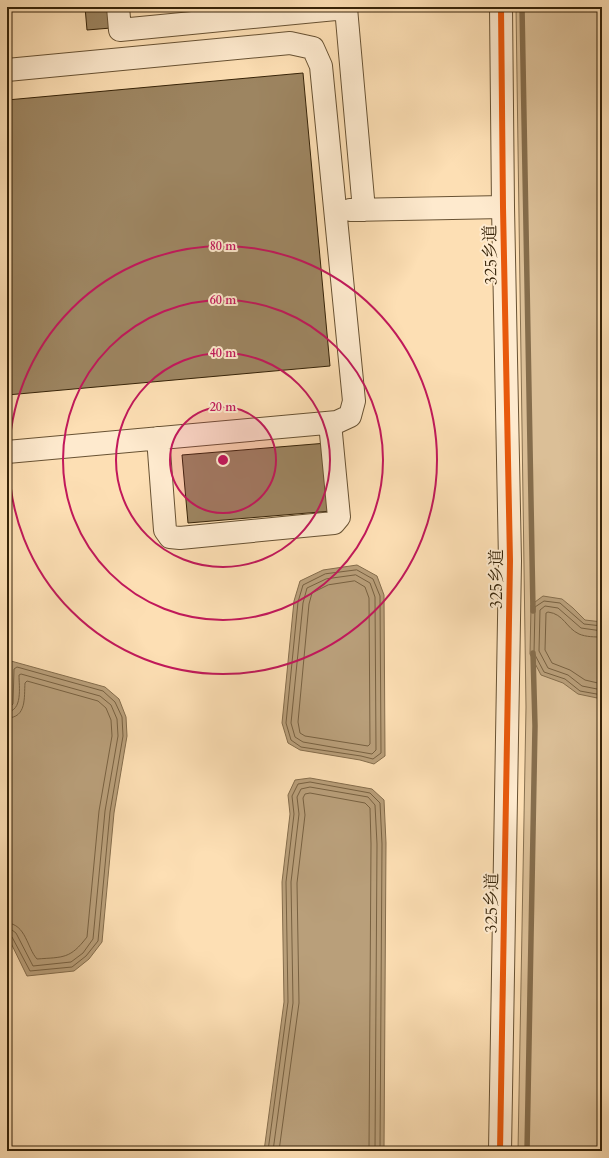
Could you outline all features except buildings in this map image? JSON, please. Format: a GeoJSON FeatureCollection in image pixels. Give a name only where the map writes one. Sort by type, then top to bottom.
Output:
{"type":"FeatureCollection","features":[{"type":"Feature","properties":{"kind":"street"},"geometry":{"type":"LineString","coordinates":[[118,7],[120,30],[159,16],[346,8],[364,210]]}},
{"type":"Feature","properties":{"kind":"street","name":"325乡道"},"geometry":{"type":"LineString","coordinates":[[500,1151],[510,561],[503,207],[501,7]]}},
{"type":"Feature","properties":{"kind":"street"},"geometry":{"type":"LineString","coordinates":[[7,70],[290,44],[313,48],[321,66],[354,401],[350,416],[337,422],[7,452]]}},
{"type":"Feature","properties":{"kind":"street"},"geometry":{"type":"LineString","coordinates":[[335,210],[503,207]]}},
{"type":"Feature","properties":{"kind":"street"},"geometry":{"type":"LineString","coordinates":[[158,438],[165,530],[170,537],[180,538],[334,523],[338,517],[330,423]]}},
{"type":"Feature","properties":{"kind":"shaded area"},"geometry":{"type":"Polygon","coordinates":[[[516,7],[602,7],[602,1151],[518,1151],[526,707],[516,7]]]}},
{"type":"Feature","properties":{"kind":"water"},"geometry":{"type":"Polygon","coordinates":[[[357,565],[377,576],[384,595],[385,756],[374,764],[360,760],[300,750],[288,743],[282,723],[294,601],[300,581],[323,570],[357,565]]]}},
{"type":"Feature","properties":{"kind":"water"},"geometry":{"type":"Polygon","coordinates":[[[543,596],[562,599],[585,620],[602,622],[602,699],[578,694],[563,683],[541,675],[530,654],[531,605],[543,596]]]}},
{"type":"Feature","properties":{"kind":"water"},"geometry":{"type":"Polygon","coordinates":[[[11,661],[105,687],[119,699],[126,717],[127,736],[114,813],[102,942],[89,959],[74,971],[27,976],[7,935],[7,749],[11,661]]]}},
{"type":"Feature","properties":{"kind":"water"},"geometry":{"type":"Polygon","coordinates":[[[310,778],[372,789],[384,800],[386,843],[384,1151],[264,1151],[284,1002],[282,882],[290,814],[288,795],[295,780],[310,778]]]}},
{"type":"Feature","properties":{"kind":"waterway"},"geometry":{"type":"LineString","coordinates":[[522,7],[533,611]]}},
{"type":"Feature","properties":{"kind":"waterway"},"geometry":{"type":"LineString","coordinates":[[527,1151],[535,726],[533,653]]}},
{"type":"Feature","properties":{"kind":"cycle path"},"geometry":{"type":"LineString","coordinates":[[500,1151],[510,561],[503,207],[501,7]]}}]}
